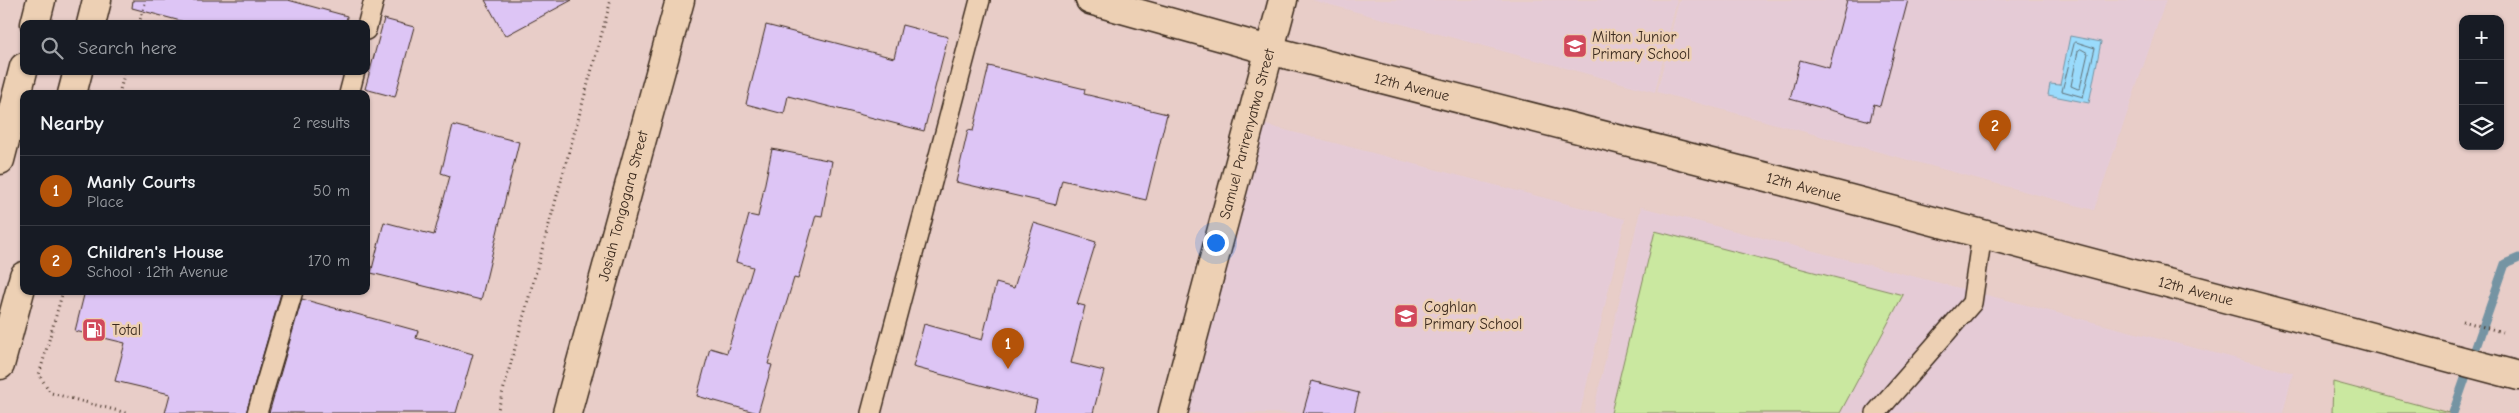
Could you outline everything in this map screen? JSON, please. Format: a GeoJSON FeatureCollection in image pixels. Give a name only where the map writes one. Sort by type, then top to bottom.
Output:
{"type":"FeatureCollection","features":[{"type":"Feature","properties":{"kind":"main road"},"geometry":{"type":"LineString","coordinates":[[36,20],[41,0]]}},
{"type":"Feature","properties":{"kind":"main road"},"geometry":{"type":"LineString","coordinates":[[92,20],[97,0]]}},
{"type":"Feature","properties":{"kind":"main road","name":"Josiah Tongogara Street"},"geometry":{"type":"LineString","coordinates":[[567,413],[680,0]]}},
{"type":"Feature","properties":{"kind":"main road","name":"12th Avenue"},"geometry":{"type":"LineString","coordinates":[[1090,0],[1269,50],[1982,234],[2519,376]]}},
{"type":"Feature","properties":{"kind":"main road","name":"Samuel Parirenyatwa Street"},"geometry":{"type":"LineString","coordinates":[[1173,413],[1283,0]]}},
{"type":"Feature","properties":{"kind":"main road"},"geometry":{"type":"LineString","coordinates":[[0,160],[22,75]]}},
{"type":"Feature","properties":{"kind":"main road"},"geometry":{"type":"LineString","coordinates":[[73,90],[77,75]]}},
{"type":"Feature","properties":{"kind":"main road"},"geometry":{"type":"LineString","coordinates":[[0,365],[20,291]]}},
{"type":"Feature","properties":{"kind":"lane"},"geometry":{"type":"LineString","coordinates":[[369,20],[374,0]]}},
{"type":"Feature","properties":{"kind":"lane"},"geometry":{"type":"LineString","coordinates":[[871,413],[980,0]]}},
{"type":"Feature","properties":{"kind":"lane"},"geometry":{"type":"LineString","coordinates":[[350,90],[354,75]]}},
{"type":"Feature","properties":{"kind":"lane"},"geometry":{"type":"LineString","coordinates":[[1876,413],[1972,303],[1982,234]]}},
{"type":"Feature","properties":{"kind":"lane"},"geometry":{"type":"LineString","coordinates":[[257,413],[292,295]]}},
{"type":"Feature","properties":{"kind":"path"},"geometry":{"type":"LineString","coordinates":[[140,20],[146,0]]}},
{"type":"Feature","properties":{"kind":"path"},"geometry":{"type":"LineString","coordinates":[[497,413],[611,0]]}},
{"type":"Feature","properties":{"kind":"path"},"geometry":{"type":"LineString","coordinates":[[120,90],[124,75]]}},
{"type":"Feature","properties":{"kind":"path"},"geometry":{"type":"LineString","coordinates":[[62,295],[39,375],[52,393],[126,413]]}},
{"type":"Feature","properties":{"kind":"path"},"geometry":{"type":"LineString","coordinates":[[2463,321],[2502,332]]}},
{"type":"Feature","properties":{"kind":"shaded area","name":"Milton Junior Primary School"},"geometry":{"type":"Polygon","coordinates":[[[1312,0],[1677,0],[1655,92],[1312,0]]]}},
{"type":"Feature","properties":{"kind":"shaded area"},"geometry":{"type":"Polygon","coordinates":[[[1679,0],[2166,0],[2094,210],[1657,92],[1679,0]]]}},
{"type":"Feature","properties":{"kind":"shaded area","name":"Coghlan Primary School"},"geometry":{"type":"Polygon","coordinates":[[[1258,123],[1625,219],[1580,413],[1184,413],[1258,123]]]}},
{"type":"Feature","properties":{"kind":"shaded area"},"geometry":{"type":"Polygon","coordinates":[[[1641,207],[2293,373],[2283,413],[1593,413],[1641,207]]]}},
{"type":"Feature","properties":{"kind":"green space"},"geometry":{"type":"Polygon","coordinates":[[[1655,231],[1903,295],[1840,413],[1611,413],[1655,231]]]}},
{"type":"Feature","properties":{"kind":"green space"},"geometry":{"type":"Polygon","coordinates":[[[2333,382],[2449,413],[2332,413],[2333,382]]]}},
{"type":"Feature","properties":{"kind":"water"},"geometry":{"type":"Polygon","coordinates":[[[2070,36],[2101,42],[2089,103],[2048,95],[2050,84],[2060,85],[2070,36]]]}},
{"type":"Feature","properties":{"kind":"building"},"geometry":{"type":"Polygon","coordinates":[[[133,0],[288,0],[347,16],[346,20],[177,20],[132,8],[133,0]]]}},
{"type":"Feature","properties":{"kind":"building"},"geometry":{"type":"Polygon","coordinates":[[[485,0],[572,0],[505,36],[485,0]]]}},
{"type":"Feature","properties":{"kind":"building"},"geometry":{"type":"Polygon","coordinates":[[[1847,0],[1908,0],[1880,106],[1874,104],[1870,121],[1790,99],[1800,60],[1829,68],[1847,0]]]}},
{"type":"Feature","properties":{"kind":"building"},"geometry":{"type":"Polygon","coordinates":[[[384,19],[414,27],[395,97],[365,89],[384,19]]]}},
{"type":"Feature","properties":{"kind":"building"},"geometry":{"type":"Polygon","coordinates":[[[766,25],[894,58],[902,25],[948,37],[924,131],[788,96],[784,114],[746,104],[766,25]]]}},
{"type":"Feature","properties":{"kind":"building"},"geometry":{"type":"Polygon","coordinates":[[[989,66],[1085,89],[1084,94],[1167,114],[1146,200],[1062,180],[1056,205],[956,182],[968,130],[973,131],[989,66]]]}},
{"type":"Feature","properties":{"kind":"building"},"geometry":{"type":"Polygon","coordinates":[[[453,125],[519,142],[481,300],[371,273],[384,222],[434,235],[450,176],[441,173],[453,125]]]}},
{"type":"Feature","properties":{"kind":"building"},"geometry":{"type":"Polygon","coordinates":[[[772,149],[832,161],[822,216],[816,215],[798,279],[794,278],[768,364],[772,365],[758,413],[697,396],[710,348],[727,353],[753,267],[736,262],[749,215],[758,217],[772,149]]]}},
{"type":"Feature","properties":{"kind":"building"},"geometry":{"type":"Polygon","coordinates":[[[1034,223],[1096,242],[1077,304],[1085,306],[1071,363],[1104,371],[1093,413],[1034,413],[1037,400],[913,367],[924,324],[982,340],[996,283],[1014,288],[1034,223]]]}},
{"type":"Feature","properties":{"kind":"building"},"geometry":{"type":"Polygon","coordinates":[[[84,295],[280,295],[246,413],[165,413],[170,394],[115,381],[125,343],[75,331],[84,295]]]}},
{"type":"Feature","properties":{"kind":"building"},"geometry":{"type":"Polygon","coordinates":[[[302,299],[418,331],[416,338],[473,354],[456,413],[269,413],[302,299]]]}},
{"type":"Feature","properties":{"kind":"building"},"geometry":{"type":"Polygon","coordinates":[[[1312,381],[1359,393],[1354,413],[1303,413],[1312,381]]]}},
{"type":"Feature","properties":{"kind":"waterway"},"geometry":{"type":"LineString","coordinates":[[2453,413],[2505,264],[2519,258]]}},
{"type":"Feature","properties":{"kind":"place","name":"Milton Junior Primary School"},"geometry":{"type":"Point","coordinates":[1575,46]}},
{"type":"Feature","properties":{"kind":"place","name":"Children's House"},"geometry":{"type":"Point","coordinates":[1995,151]}},
{"type":"Feature","properties":{"kind":"place","name":"Coghlan Primary School"},"geometry":{"type":"Point","coordinates":[1406,316]}},
{"type":"Feature","properties":{"kind":"place","name":"Total"},"geometry":{"type":"Point","coordinates":[94,330]}},
{"type":"Feature","properties":{"kind":"place","name":"Manly Courts"},"geometry":{"type":"Point","coordinates":[1008,369]}}]}
